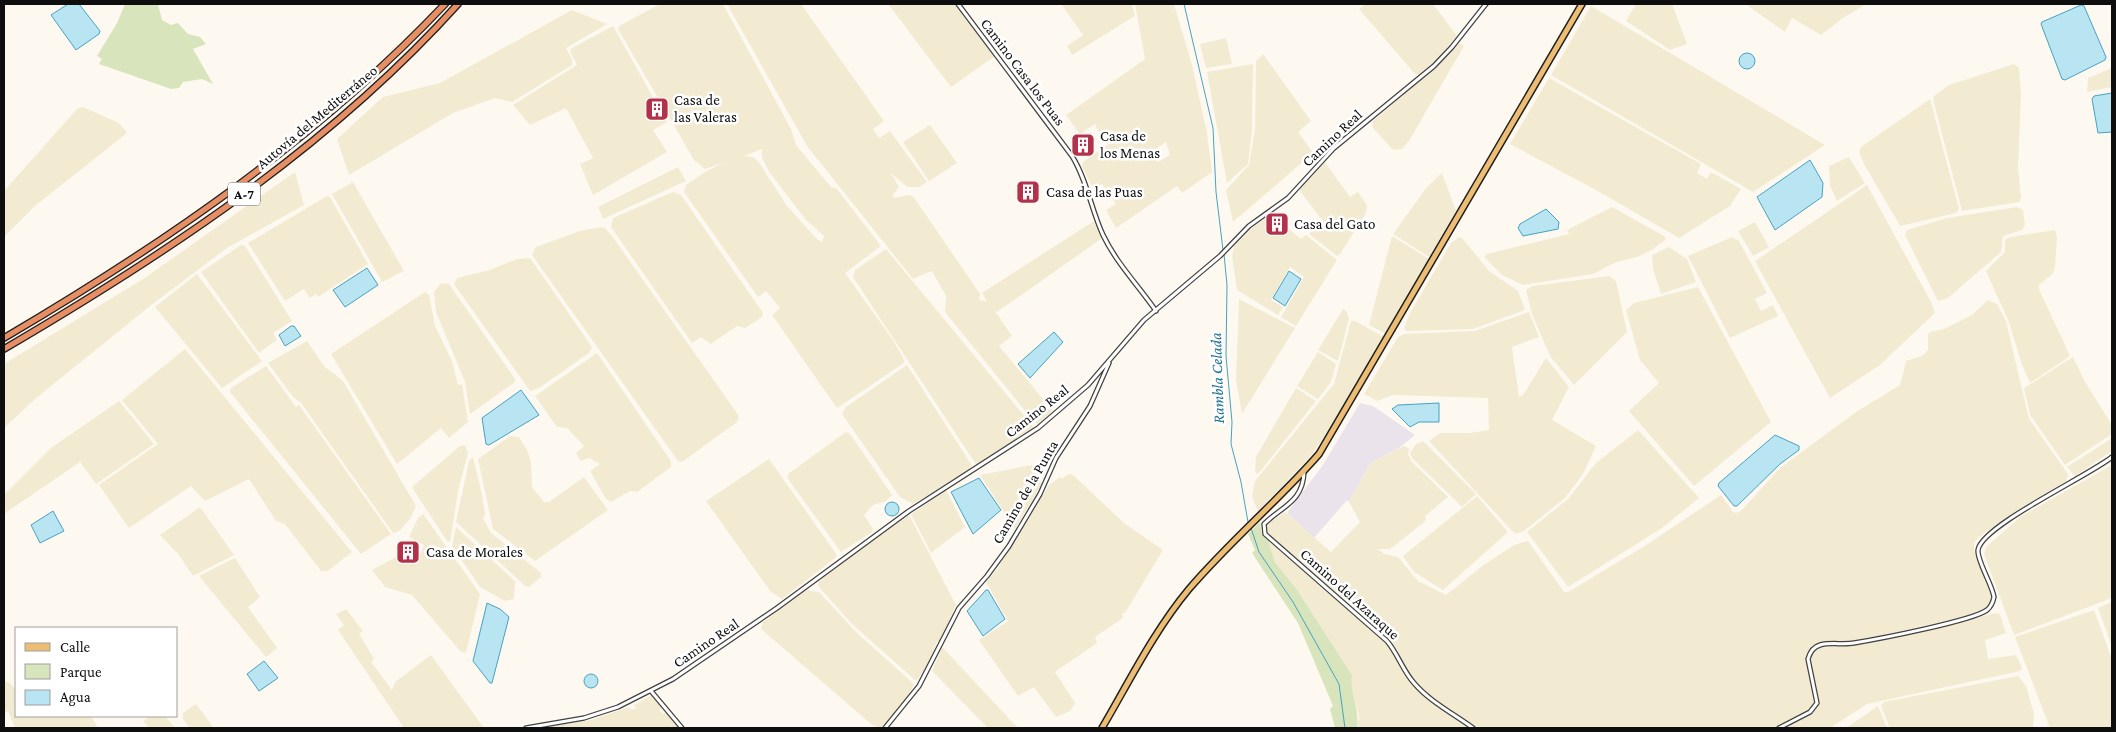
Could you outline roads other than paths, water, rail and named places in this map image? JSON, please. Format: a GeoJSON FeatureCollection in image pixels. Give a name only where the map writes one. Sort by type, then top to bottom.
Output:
{"type":"FeatureCollection","features":[{"type":"Feature","properties":{"kind":"highway","name":"Autovía del Mediterráneo"},"geometry":{"type":"LineString","coordinates":[[4,338],[139,255],[263,167],[364,84],[445,4]]}},
{"type":"Feature","properties":{"kind":"highway","name":"Autovía del Mediterráneo"},"geometry":{"type":"LineString","coordinates":[[4,349],[160,253],[262,181],[358,102],[420,44],[458,4]]}},
{"type":"Feature","properties":{"kind":"main road"},"geometry":{"type":"LineString","coordinates":[[1102,728],[1173,610],[1218,556],[1257,520],[1319,454],[1582,4]]}},
{"type":"Feature","properties":{"kind":"street","name":"Camino Casa los Puas"},"geometry":{"type":"LineString","coordinates":[[958,4],[1072,156],[1085,181],[1092,208],[1104,237],[1124,270],[1156,311]]}},
{"type":"Feature","properties":{"kind":"street","name":"Camino Real"},"geometry":{"type":"LineString","coordinates":[[526,728],[584,718],[618,707],[651,691],[708,657],[884,528],[1038,428],[1064,407],[1110,361],[1144,320],[1220,256],[1249,226],[1288,198],[1334,148],[1434,66],[1452,47],[1486,4]]}},
{"type":"Feature","properties":{"kind":"street","name":"Camino de la Punta"},"geometry":{"type":"LineString","coordinates":[[885,728],[919,686],[931,666],[959,608],[987,576],[1009,546],[1040,494],[1056,458],[1090,406],[1110,361]]}},
{"type":"Feature","properties":{"kind":"street"},"geometry":{"type":"LineString","coordinates":[[1779,728],[1810,712],[1817,703],[1808,659],[1815,648],[1820,645],[1853,644],[1962,619],[1988,610],[1993,604],[1994,597],[1978,553],[1981,542],[2016,514],[2050,493],[2096,470],[2112,457]]}},
{"type":"Feature","properties":{"kind":"street","name":"Camino del Azaraque"},"geometry":{"type":"LineString","coordinates":[[1304,471],[1304,483],[1300,492],[1284,510],[1264,524],[1265,534],[1387,641],[1396,652],[1414,683],[1422,692],[1472,728]]}},
{"type":"Feature","properties":{"kind":"street"},"geometry":{"type":"LineString","coordinates":[[651,691],[682,728]]}},
{"type":"Feature","properties":{"kind":"water"},"geometry":{"type":"Polygon","coordinates":[[[68,4],[79,4],[100,31],[99,34],[76,50],[51,15],[68,4]]]}},
{"type":"Feature","properties":{"kind":"water"},"geometry":{"type":"Polygon","coordinates":[[[2081,5],[2084,6],[2106,57],[2105,60],[2065,80],[2062,79],[2041,24],[2081,5]]]}},
{"type":"Feature","properties":{"kind":"water"},"geometry":{"type":"Polygon","coordinates":[[[1747,53],[1753,55],[1755,61],[1753,67],[1747,69],[1741,67],[1739,61],[1741,55],[1747,53]]]}},
{"type":"Feature","properties":{"kind":"water"},"geometry":{"type":"Polygon","coordinates":[[[2112,93],[2112,132],[2098,133],[2092,99],[2094,96],[2112,93]]]}},
{"type":"Feature","properties":{"kind":"water"},"geometry":{"type":"Polygon","coordinates":[[[1810,160],[1823,183],[1822,197],[1775,230],[1757,197],[1810,160]]]}},
{"type":"Feature","properties":{"kind":"water"},"geometry":{"type":"Polygon","coordinates":[[[1546,209],[1559,222],[1558,229],[1523,236],[1518,228],[1520,224],[1546,209]]]}},
{"type":"Feature","properties":{"kind":"water"},"geometry":{"type":"Polygon","coordinates":[[[367,268],[378,285],[345,307],[333,290],[367,268]]]}},
{"type":"Feature","properties":{"kind":"water"},"geometry":{"type":"Polygon","coordinates":[[[1289,271],[1301,279],[1285,306],[1273,298],[1289,271]]]}},
{"type":"Feature","properties":{"kind":"water"},"geometry":{"type":"Polygon","coordinates":[[[291,326],[294,326],[301,336],[285,346],[279,335],[291,326]]]}},
{"type":"Feature","properties":{"kind":"water"},"geometry":{"type":"Polygon","coordinates":[[[1054,332],[1063,342],[1030,378],[1018,364],[1054,332]]]}},
{"type":"Feature","properties":{"kind":"water"},"geometry":{"type":"Polygon","coordinates":[[[521,390],[539,415],[489,445],[486,444],[482,418],[521,390]]]}},
{"type":"Feature","properties":{"kind":"water"},"geometry":{"type":"Polygon","coordinates":[[[1439,403],[1439,422],[1419,422],[1410,427],[1392,409],[1398,405],[1439,403]]]}},
{"type":"Feature","properties":{"kind":"water"},"geometry":{"type":"Polygon","coordinates":[[[1775,435],[1799,446],[1799,450],[1780,464],[1737,506],[1734,506],[1718,486],[1719,483],[1775,435]]]}},
{"type":"Feature","properties":{"kind":"water"},"geometry":{"type":"Polygon","coordinates":[[[979,478],[1001,510],[973,534],[951,492],[979,478]]]}},
{"type":"Feature","properties":{"kind":"water"},"geometry":{"type":"Polygon","coordinates":[[[889,502],[895,502],[899,509],[895,516],[889,516],[885,512],[885,506],[889,502]]]}},
{"type":"Feature","properties":{"kind":"water"},"geometry":{"type":"Polygon","coordinates":[[[53,511],[64,531],[40,543],[31,525],[53,511]]]}},
{"type":"Feature","properties":{"kind":"water"},"geometry":{"type":"Polygon","coordinates":[[[988,590],[1005,619],[983,636],[967,611],[988,590]]]}},
{"type":"Feature","properties":{"kind":"water"},"geometry":{"type":"Polygon","coordinates":[[[487,603],[500,609],[509,617],[492,683],[490,683],[473,661],[487,603]]]}},
{"type":"Feature","properties":{"kind":"water"},"geometry":{"type":"Polygon","coordinates":[[[264,661],[278,678],[259,691],[247,674],[264,661]]]}},
{"type":"Feature","properties":{"kind":"water"},"geometry":{"type":"Polygon","coordinates":[[[588,674],[594,674],[598,681],[594,688],[588,688],[584,684],[584,678],[588,674]]]}},
{"type":"Feature","properties":{"kind":"waterway","name":"Rambla Celada"},"geometry":{"type":"LineString","coordinates":[[1184,4],[1213,128],[1216,192],[1223,250]]}},
{"type":"Feature","properties":{"kind":"waterway","name":"Rambla Celada"},"geometry":{"type":"LineString","coordinates":[[1224,254],[1227,285],[1226,356],[1232,422],[1231,444],[1241,482],[1248,522]]}},
{"type":"Feature","properties":{"kind":"waterway","name":"Rambla Celada"},"geometry":{"type":"LineString","coordinates":[[1251,528],[1259,552],[1293,602],[1339,684],[1345,728]]}},
{"type":"Feature","properties":{"kind":"place","name":"Casa de las Valeras"},"geometry":{"type":"Point","coordinates":[657,109]}},
{"type":"Feature","properties":{"kind":"place","name":"Casa de los Menas"},"geometry":{"type":"Point","coordinates":[1083,145]}},
{"type":"Feature","properties":{"kind":"place","name":"Casa de las Puas"},"geometry":{"type":"Point","coordinates":[1028,192]}},
{"type":"Feature","properties":{"kind":"place","name":"Casa del Gato"},"geometry":{"type":"Point","coordinates":[1277,224]}},
{"type":"Feature","properties":{"kind":"place","name":"Casa de Morales"},"geometry":{"type":"Point","coordinates":[408,552]}}]}
